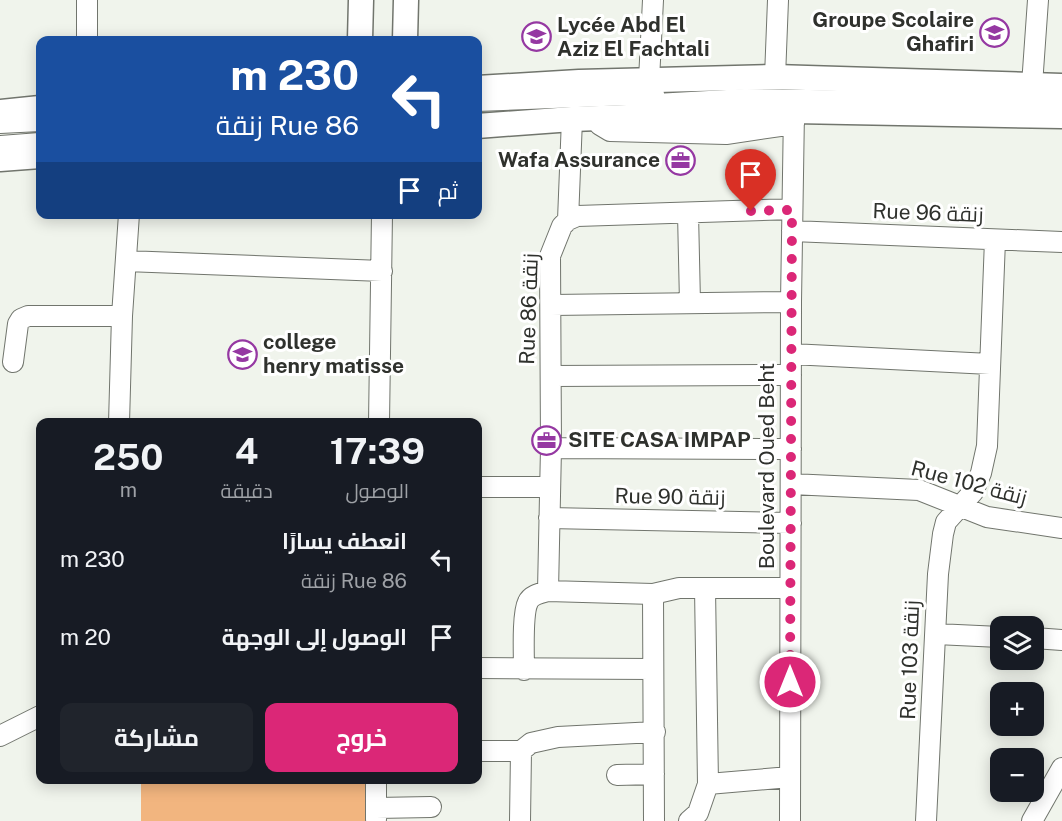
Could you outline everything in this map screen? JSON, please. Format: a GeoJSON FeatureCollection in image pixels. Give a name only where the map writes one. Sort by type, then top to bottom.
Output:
{"type":"FeatureCollection","features":[{"type":"Feature","properties":{"kind":"main road"},"geometry":{"type":"LineString","coordinates":[[360,36],[361,0]]}},
{"type":"Feature","properties":{"kind":"main road"},"geometry":{"type":"LineString","coordinates":[[406,0],[406,36]]}},
{"type":"Feature","properties":{"kind":"main road"},"geometry":{"type":"LineString","coordinates":[[482,88],[775,77],[1062,86]]}},
{"type":"Feature","properties":{"kind":"main road"},"geometry":{"type":"LineString","coordinates":[[0,112],[36,108]]}},
{"type":"Feature","properties":{"kind":"main road"},"geometry":{"type":"LineString","coordinates":[[482,126],[599,118],[1062,116]]}},
{"type":"Feature","properties":{"kind":"main road"},"geometry":{"type":"LineString","coordinates":[[0,159],[36,156]]}},
{"type":"Feature","properties":{"kind":"street"},"geometry":{"type":"LineString","coordinates":[[87,0],[87,36]]}},
{"type":"Feature","properties":{"kind":"street"},"geometry":{"type":"LineString","coordinates":[[650,80],[653,0]]}},
{"type":"Feature","properties":{"kind":"street"},"geometry":{"type":"LineString","coordinates":[[775,77],[778,0]]}},
{"type":"Feature","properties":{"kind":"street"},"geometry":{"type":"LineString","coordinates":[[1032,85],[1038,0]]}},
{"type":"Feature","properties":{"kind":"street"},"geometry":{"type":"LineString","coordinates":[[482,101],[744,91],[1062,96]]}},
{"type":"Feature","properties":{"kind":"street"},"geometry":{"type":"LineString","coordinates":[[482,115],[746,99],[1062,104]]}},
{"type":"Feature","properties":{"kind":"street","name":"Boulevard Oued Beht"},"geometry":{"type":"LineString","coordinates":[[790,821],[791,302],[794,118]]}},
{"type":"Feature","properties":{"kind":"street"},"geometry":{"type":"LineString","coordinates":[[572,119],[568,220],[577,216],[792,210]]}},
{"type":"Feature","properties":{"kind":"street"},"geometry":{"type":"LineString","coordinates":[[0,123],[36,121]]}},
{"type":"Feature","properties":{"kind":"street"},"geometry":{"type":"LineString","coordinates":[[0,146],[36,143]]}},
{"type":"Feature","properties":{"kind":"street"},"geometry":{"type":"LineString","coordinates":[[688,213],[690,303]]}},
{"type":"Feature","properties":{"kind":"street"},"geometry":{"type":"LineString","coordinates":[[119,418],[122,316],[129,219]]}},
{"type":"Feature","properties":{"kind":"street"},"geometry":{"type":"LineString","coordinates":[[379,418],[382,219]]}},
{"type":"Feature","properties":{"kind":"street","name":"Rue 86 زنقة"},"geometry":{"type":"LineString","coordinates":[[548,591],[552,305],[550,256],[557,236],[568,220]]}},
{"type":"Feature","properties":{"kind":"street","name":"Rue 96 زنقة"},"geometry":{"type":"LineString","coordinates":[[792,231],[1062,242]]}},
{"type":"Feature","properties":{"kind":"street","name":"Rue 103 زنقة"},"geometry":{"type":"LineString","coordinates":[[926,821],[938,574],[946,522],[973,492],[981,473],[987,446],[995,240]]}},
{"type":"Feature","properties":{"kind":"street"},"geometry":{"type":"LineString","coordinates":[[126,261],[382,271]]}},
{"type":"Feature","properties":{"kind":"street"},"geometry":{"type":"LineString","coordinates":[[552,305],[791,302]]}},
{"type":"Feature","properties":{"kind":"street"},"geometry":{"type":"LineString","coordinates":[[13,362],[18,324],[21,319],[28,316],[122,316]]}},
{"type":"Feature","properties":{"kind":"street"},"geometry":{"type":"LineString","coordinates":[[791,354],[990,364]]}},
{"type":"Feature","properties":{"kind":"street"},"geometry":{"type":"LineString","coordinates":[[551,376],[791,375]]}},
{"type":"Feature","properties":{"kind":"street"},"geometry":{"type":"LineString","coordinates":[[551,448],[791,449]]}},
{"type":"Feature","properties":{"kind":"street","name":"Rue 102 زنقة"},"geometry":{"type":"LineString","coordinates":[[791,484],[919,490],[987,517],[1062,528]]}},
{"type":"Feature","properties":{"kind":"street"},"geometry":{"type":"LineString","coordinates":[[482,488],[549,487]]}},
{"type":"Feature","properties":{"kind":"street","name":"Rue 90 زنقة"},"geometry":{"type":"LineString","coordinates":[[549,518],[790,523]]}},
{"type":"Feature","properties":{"kind":"street"},"geometry":{"type":"LineString","coordinates":[[524,670],[528,601],[535,595],[548,591],[654,594],[679,588],[790,588]]}},
{"type":"Feature","properties":{"kind":"street"},"geometry":{"type":"LineString","coordinates":[[696,818],[708,784],[705,588]]}},
{"type":"Feature","properties":{"kind":"street"},"geometry":{"type":"LineString","coordinates":[[654,594],[654,821]]}},
{"type":"Feature","properties":{"kind":"street"},"geometry":{"type":"LineString","coordinates":[[936,634],[990,637]]}},
{"type":"Feature","properties":{"kind":"street"},"geometry":{"type":"LineString","coordinates":[[1044,639],[1062,640]]}},
{"type":"Feature","properties":{"kind":"street"},"geometry":{"type":"LineString","coordinates":[[482,668],[653,669]]}},
{"type":"Feature","properties":{"kind":"street"},"geometry":{"type":"LineString","coordinates":[[0,736],[36,718]]}},
{"type":"Feature","properties":{"kind":"street"},"geometry":{"type":"LineString","coordinates":[[482,751],[521,751],[531,743],[558,737],[654,732]]}},
{"type":"Feature","properties":{"kind":"street"},"geometry":{"type":"LineString","coordinates":[[520,821],[521,751]]}},
{"type":"Feature","properties":{"kind":"street"},"geometry":{"type":"LineString","coordinates":[[1032,821],[1062,768]]}},
{"type":"Feature","properties":{"kind":"street"},"geometry":{"type":"LineString","coordinates":[[617,775],[654,774]]}},
{"type":"Feature","properties":{"kind":"street"},"geometry":{"type":"LineString","coordinates":[[708,784],[790,777]]}},
{"type":"Feature","properties":{"kind":"street"},"geometry":{"type":"LineString","coordinates":[[376,784],[376,814],[431,807]]}},
{"type":"Feature","properties":{"kind":"shaded area"},"geometry":{"type":"Polygon","coordinates":[[[141,784],[375,784],[375,821],[141,821],[141,784]]]}},
{"type":"Feature","properties":{"kind":"place","name":"Groupe Scolaire Ghafiri"},"geometry":{"type":"Point","coordinates":[995,32]}},
{"type":"Feature","properties":{"kind":"place","name":"Lycée Abd El Aziz El Fachtali"},"geometry":{"type":"Point","coordinates":[536,37]}},
{"type":"Feature","properties":{"kind":"place","name":"Wafa Assurance"},"geometry":{"type":"Point","coordinates":[681,160]}},
{"type":"Feature","properties":{"kind":"place","name":"college henry matisse"},"geometry":{"type":"Point","coordinates":[242,354]}},
{"type":"Feature","properties":{"kind":"place","name":"SITE CASA IMPAP"},"geometry":{"type":"Point","coordinates":[547,440]}},
{"type":"Feature","properties":{"kind":"route"},"geometry":{"type":"LineString","coordinates":[[751,211],[792,210],[790,682]]}}]}
